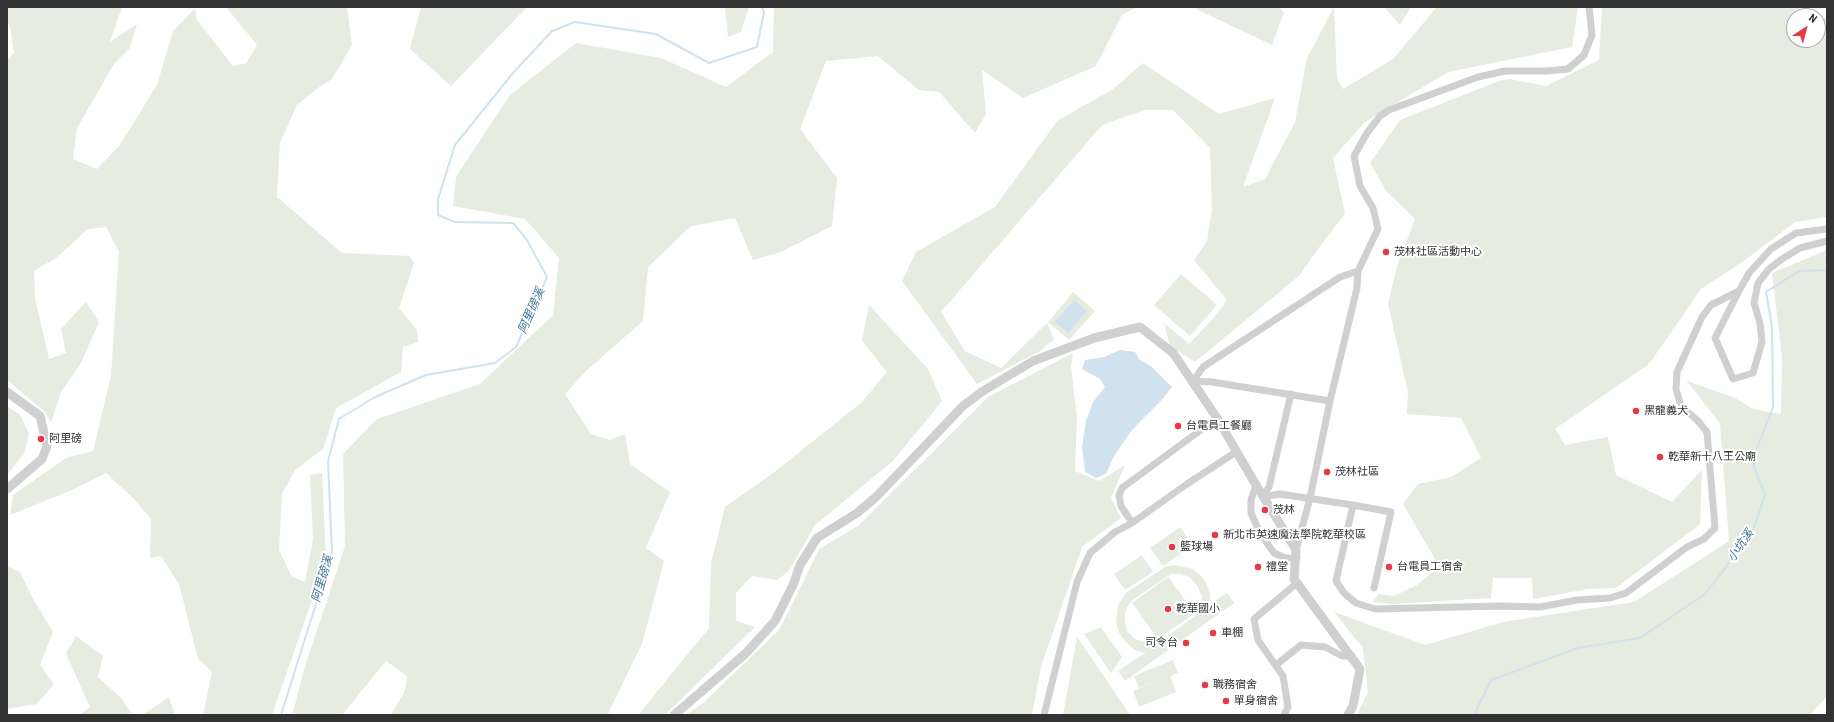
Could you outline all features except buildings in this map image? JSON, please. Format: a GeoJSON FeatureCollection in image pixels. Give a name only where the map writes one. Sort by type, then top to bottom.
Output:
{"type":"FeatureCollection","features":[{"type":"Feature","properties":{"kind":"street"},"geometry":{"type":"LineString","coordinates":[[1348,715],[1353,706],[1360,669],[1352,656],[1294,579],[1296,553],[1310,498],[1330,401],[1357,288],[1358,271],[1378,229],[1372,208],[1360,186],[1354,156],[1367,133],[1380,116],[1389,110],[1478,77],[1505,71],[1547,71],[1568,69],[1584,55],[1592,35],[1590,7]]}},
{"type":"Feature","properties":{"kind":"street"},"geometry":{"type":"LineString","coordinates":[[1827,229],[1796,234],[1771,249],[1749,273],[1715,338],[1733,379],[1753,373],[1762,342],[1760,323],[1754,303],[1758,283],[1769,269],[1800,248],[1827,241]]}},
{"type":"Feature","properties":{"kind":"street"},"geometry":{"type":"LineString","coordinates":[[1193,381],[1203,367],[1340,277],[1358,271]]}},
{"type":"Feature","properties":{"kind":"street"},"geometry":{"type":"LineString","coordinates":[[1353,505],[1336,581],[1344,593],[1356,603],[1375,609],[1500,606],[1540,607],[1578,600],[1610,598],[1626,592],[1686,547],[1704,539],[1715,528],[1707,432],[1698,421],[1681,406],[1676,389],[1677,372],[1702,317],[1711,304],[1739,292]]}},
{"type":"Feature","properties":{"kind":"street"},"geometry":{"type":"LineString","coordinates":[[674,715],[745,654],[775,621],[793,585],[800,565],[817,538],[857,514],[876,497],[963,406],[983,391],[1033,361],[1094,338],[1140,327],[1173,353],[1217,418],[1296,553]]}},
{"type":"Feature","properties":{"kind":"street"},"geometry":{"type":"LineString","coordinates":[[1193,381],[1212,382],[1330,401]]}},
{"type":"Feature","properties":{"kind":"street"},"geometry":{"type":"LineString","coordinates":[[7,392],[40,416],[46,446],[42,460],[7,489]]}},
{"type":"Feature","properties":{"kind":"street"},"geometry":{"type":"LineString","coordinates":[[1263,497],[1269,487],[1291,394]]}},
{"type":"Feature","properties":{"kind":"street"},"geometry":{"type":"LineString","coordinates":[[1132,523],[1120,506],[1119,495],[1122,488],[1217,418]]}},
{"type":"Feature","properties":{"kind":"street"},"geometry":{"type":"LineString","coordinates":[[1044,715],[1077,582],[1090,553],[1115,532],[1132,523],[1236,452]]}},
{"type":"Feature","properties":{"kind":"street"},"geometry":{"type":"LineString","coordinates":[[1256,485],[1251,500],[1251,513],[1260,533],[1274,553],[1285,558],[1294,558],[1296,553]]}},
{"type":"Feature","properties":{"kind":"street"},"geometry":{"type":"LineString","coordinates":[[1263,497],[1280,494],[1391,512],[1374,588]]}},
{"type":"Feature","properties":{"kind":"street"},"geometry":{"type":"LineString","coordinates":[[1284,715],[1288,707],[1283,676],[1258,640],[1254,619],[1297,583]]}},
{"type":"Feature","properties":{"kind":"street"},"geometry":{"type":"LineString","coordinates":[[1276,665],[1301,645],[1325,646],[1342,656],[1352,656]]}},
{"type":"Feature","properties":{"kind":"shaded area"},"geometry":{"type":"Polygon","coordinates":[[[7,7],[122,7],[110,42],[137,24],[130,48],[114,64],[77,128],[73,159],[97,169],[119,146],[157,85],[173,31],[195,8],[197,20],[233,66],[246,63],[257,45],[226,7],[347,8],[352,45],[332,79],[297,105],[280,143],[277,197],[342,253],[410,256],[414,263],[399,308],[417,330],[418,342],[403,347],[401,372],[336,408],[323,449],[295,470],[282,494],[279,550],[292,577],[305,582],[313,539],[310,475],[322,473],[326,560],[272,715],[203,715],[212,672],[198,659],[179,584],[161,556],[150,558],[151,519],[135,500],[106,473],[72,490],[10,515],[13,495],[66,458],[93,451],[111,376],[119,251],[106,227],[88,229],[56,258],[34,271],[35,298],[49,359],[66,353],[61,329],[86,302],[99,322],[81,363],[61,392],[51,422],[44,411],[7,380],[7,60],[14,53],[10,26],[7,22],[7,7]]]}},
{"type":"Feature","properties":{"kind":"shaded area"},"geometry":{"type":"Polygon","coordinates":[[[421,7],[527,7],[451,86],[410,49],[421,7]]]}},
{"type":"Feature","properties":{"kind":"shaded area"},"geometry":{"type":"Polygon","coordinates":[[[725,7],[749,7],[741,32],[728,37],[725,7]]]}},
{"type":"Feature","properties":{"kind":"shaded area"},"geometry":{"type":"Polygon","coordinates":[[[774,7],[1137,7],[1122,15],[1096,66],[1023,98],[982,70],[986,114],[975,133],[939,92],[919,90],[878,56],[826,61],[800,129],[837,178],[832,226],[781,252],[753,260],[735,218],[691,226],[648,267],[643,321],[587,370],[565,394],[591,434],[609,440],[625,434],[630,464],[670,492],[646,548],[664,561],[642,644],[608,713],[617,715],[391,715],[405,690],[407,676],[386,661],[342,715],[292,715],[306,663],[345,546],[343,454],[377,419],[480,384],[553,315],[559,258],[525,219],[453,206],[456,177],[510,95],[576,43],[661,58],[726,87],[773,52],[774,7]]]}},
{"type":"Feature","properties":{"kind":"shaded area"},"geometry":{"type":"Polygon","coordinates":[[[1196,7],[1277,7],[1284,12],[1272,45],[1196,9],[1196,7]]]}},
{"type":"Feature","properties":{"kind":"shaded area"},"geometry":{"type":"Polygon","coordinates":[[[1334,7],[1337,78],[1343,89],[1393,59],[1437,7],[1578,7],[1572,47],[1448,72],[1365,122],[1333,158],[1345,214],[1299,276],[1195,362],[1170,346],[1164,323],[1189,344],[1211,321],[1227,300],[1194,260],[1207,241],[1212,210],[1210,148],[1173,110],[1145,110],[1102,125],[941,312],[965,351],[1001,368],[1047,323],[1054,339],[1040,351],[977,384],[902,281],[916,252],[995,207],[1058,120],[1112,90],[1143,63],[1219,114],[1275,98],[1243,187],[1265,179],[1295,122],[1307,58],[1334,7]]]}},
{"type":"Feature","properties":{"kind":"shaded area"},"geometry":{"type":"Polygon","coordinates":[[[1384,7],[1411,7],[1400,25],[1384,7]]]}},
{"type":"Feature","properties":{"kind":"shaded area"},"geometry":{"type":"Polygon","coordinates":[[[1602,7],[1801,7],[1786,8],[1786,48],[1826,48],[1827,17],[1827,217],[1795,222],[1745,260],[1701,289],[1649,364],[1555,429],[1565,445],[1608,437],[1616,475],[1672,502],[1702,470],[1700,524],[1616,588],[1588,589],[1533,599],[1532,578],[1493,578],[1491,598],[1393,604],[1373,602],[1378,594],[1394,596],[1417,585],[1439,566],[1403,504],[1418,484],[1451,477],[1481,458],[1461,418],[1407,414],[1408,392],[1388,304],[1397,266],[1415,219],[1387,192],[1370,163],[1400,120],[1499,81],[1510,79],[1546,86],[1599,60],[1602,7]]]}},
{"type":"Feature","properties":{"kind":"shaded area"},"geometry":{"type":"Polygon","coordinates":[[[1827,250],[1827,696],[1810,715],[1357,715],[1368,692],[1363,648],[1334,612],[1425,645],[1503,622],[1634,602],[1729,541],[1720,424],[1687,381],[1735,398],[1753,409],[1781,414],[1782,357],[1772,273],[1827,250]]]}},
{"type":"Feature","properties":{"kind":"shaded area"},"geometry":{"type":"Polygon","coordinates":[[[1181,274],[1217,305],[1190,336],[1154,305],[1181,274]]]}},
{"type":"Feature","properties":{"kind":"shaded area"},"geometry":{"type":"Polygon","coordinates":[[[1073,292],[1095,311],[1069,340],[1048,322],[1073,292]]]}},
{"type":"Feature","properties":{"kind":"shaded area"},"geometry":{"type":"Polygon","coordinates":[[[869,305],[928,369],[942,401],[893,461],[815,525],[789,571],[777,580],[752,576],[736,593],[736,621],[755,627],[665,715],[638,715],[709,628],[711,563],[725,507],[777,470],[862,402],[887,372],[862,341],[869,305]]]}},
{"type":"Feature","properties":{"kind":"shaded area"},"geometry":{"type":"Polygon","coordinates":[[[1073,353],[1071,367],[1077,418],[1075,471],[1099,481],[1125,465],[1111,498],[1121,518],[1082,547],[1041,667],[1032,715],[686,715],[703,703],[780,629],[819,549],[858,526],[988,397],[1073,353]]]}},
{"type":"Feature","properties":{"kind":"shaded area"},"geometry":{"type":"Polygon","coordinates":[[[7,406],[20,415],[29,434],[24,454],[7,475],[7,406]]]}},
{"type":"Feature","properties":{"kind":"shaded area","name":"籃球場"},"geometry":{"type":"Polygon","coordinates":[[[1180,527],[1193,545],[1163,566],[1150,548],[1180,527]]]}},
{"type":"Feature","properties":{"kind":"shaded area","name":"籃球場"},"geometry":{"type":"Polygon","coordinates":[[[1142,555],[1153,572],[1125,590],[1114,574],[1142,555]]]}},
{"type":"Feature","properties":{"kind":"shaded area"},"geometry":{"type":"Polygon","coordinates":[[[1174,565],[1193,569],[1206,582],[1210,594],[1210,604],[1227,593],[1234,603],[1125,681],[1118,671],[1145,653],[1135,650],[1119,633],[1116,622],[1118,605],[1126,593],[1165,567],[1174,565]],[[1171,574],[1134,599],[1128,605],[1125,613],[1125,623],[1127,631],[1135,639],[1147,643],[1160,641],[1194,617],[1200,608],[1202,597],[1197,585],[1189,577],[1180,574],[1171,574]]]}},
{"type":"Feature","properties":{"kind":"shaded area"},"geometry":{"type":"Polygon","coordinates":[[[7,566],[20,572],[32,597],[53,632],[40,665],[54,684],[37,704],[7,709],[7,566]]]}},
{"type":"Feature","properties":{"kind":"shaded area"},"geometry":{"type":"Polygon","coordinates":[[[1168,577],[1195,613],[1158,639],[1132,603],[1168,577]]]}},
{"type":"Feature","properties":{"kind":"shaded area"},"geometry":{"type":"Polygon","coordinates":[[[1101,627],[1122,657],[1111,673],[1084,634],[1101,627]]]}},
{"type":"Feature","properties":{"kind":"shaded area"},"geometry":{"type":"Polygon","coordinates":[[[76,636],[103,656],[98,677],[121,698],[133,715],[79,715],[90,707],[66,654],[76,636]]]}},
{"type":"Feature","properties":{"kind":"shaded area"},"geometry":{"type":"Polygon","coordinates":[[[1077,637],[1130,715],[1063,715],[1077,637]]]}},
{"type":"Feature","properties":{"kind":"shaded area"},"geometry":{"type":"Polygon","coordinates":[[[1173,660],[1178,673],[1139,688],[1134,676],[1173,660]]]}},
{"type":"Feature","properties":{"kind":"shaded area"},"geometry":{"type":"Polygon","coordinates":[[[1170,676],[1176,692],[1139,707],[1133,691],[1170,676]]]}},
{"type":"Feature","properties":{"kind":"shaded area"},"geometry":{"type":"Polygon","coordinates":[[[169,697],[175,715],[142,715],[169,697]]]}},
{"type":"Feature","properties":{"kind":"water"},"geometry":{"type":"Polygon","coordinates":[[[1074,300],[1087,311],[1068,333],[1055,322],[1074,300]]]}},
{"type":"Feature","properties":{"kind":"water"},"geometry":{"type":"Polygon","coordinates":[[[1120,350],[1135,352],[1139,359],[1152,367],[1172,387],[1161,401],[1132,430],[1114,456],[1106,474],[1096,478],[1085,472],[1082,447],[1086,421],[1093,402],[1105,387],[1100,379],[1082,369],[1085,360],[1104,357],[1120,350]]]}},
{"type":"Feature","properties":{"kind":"waterway","name":"阿里磅溪"},"geometry":{"type":"LineString","coordinates":[[281,715],[332,553],[328,461],[339,419],[375,397],[426,375],[495,363],[516,347],[547,277],[527,240],[513,223],[455,222],[438,215],[438,199],[455,145],[513,73],[552,31],[575,22],[656,34],[709,63],[757,47],[764,12],[762,7]]}},
{"type":"Feature","properties":{"kind":"waterway","name":"小坑溪"},"geometry":{"type":"LineString","coordinates":[[1474,715],[1491,680],[1578,648],[1640,638],[1705,594],[1752,533],[1765,495],[1752,461],[1773,407],[1772,326],[1766,292],[1799,271],[1827,270]]}},
{"type":"Feature","properties":{"kind":"place","name":"茂林社區活動中心"},"geometry":{"type":"Point","coordinates":[1386,252]}},
{"type":"Feature","properties":{"kind":"place","name":"黑龍義犬"},"geometry":{"type":"Point","coordinates":[1636,411]}},
{"type":"Feature","properties":{"kind":"place","name":"台電員工餐廳"},"geometry":{"type":"Point","coordinates":[1178,426]}},
{"type":"Feature","properties":{"kind":"place","name":"阿里磅"},"geometry":{"type":"Point","coordinates":[41,439]}},
{"type":"Feature","properties":{"kind":"place","name":"乾華新十八王公廟"},"geometry":{"type":"Point","coordinates":[1660,457]}},
{"type":"Feature","properties":{"kind":"place","name":"茂林社區"},"geometry":{"type":"Point","coordinates":[1327,472]}},
{"type":"Feature","properties":{"kind":"place","name":"茂林"},"geometry":{"type":"Point","coordinates":[1265,510]}},
{"type":"Feature","properties":{"kind":"place","name":"新北市英速魔法學院乾華校區"},"geometry":{"type":"Point","coordinates":[1215,535]}},
{"type":"Feature","properties":{"kind":"place","name":"籃球場"},"geometry":{"type":"Point","coordinates":[1172,547]}},
{"type":"Feature","properties":{"kind":"place","name":"禮堂"},"geometry":{"type":"Point","coordinates":[1258,567]}},
{"type":"Feature","properties":{"kind":"place","name":"台電員工宿舍"},"geometry":{"type":"Point","coordinates":[1389,567]}},
{"type":"Feature","properties":{"kind":"place","name":"乾華國小"},"geometry":{"type":"Point","coordinates":[1168,609]}},
{"type":"Feature","properties":{"kind":"place","name":"車棚"},"geometry":{"type":"Point","coordinates":[1213,633]}},
{"type":"Feature","properties":{"kind":"place","name":"司令台"},"geometry":{"type":"Point","coordinates":[1186,643]}},
{"type":"Feature","properties":{"kind":"place","name":"職務宿舍"},"geometry":{"type":"Point","coordinates":[1205,685]}},
{"type":"Feature","properties":{"kind":"place","name":"單身宿舍"},"geometry":{"type":"Point","coordinates":[1226,701]}}]}
